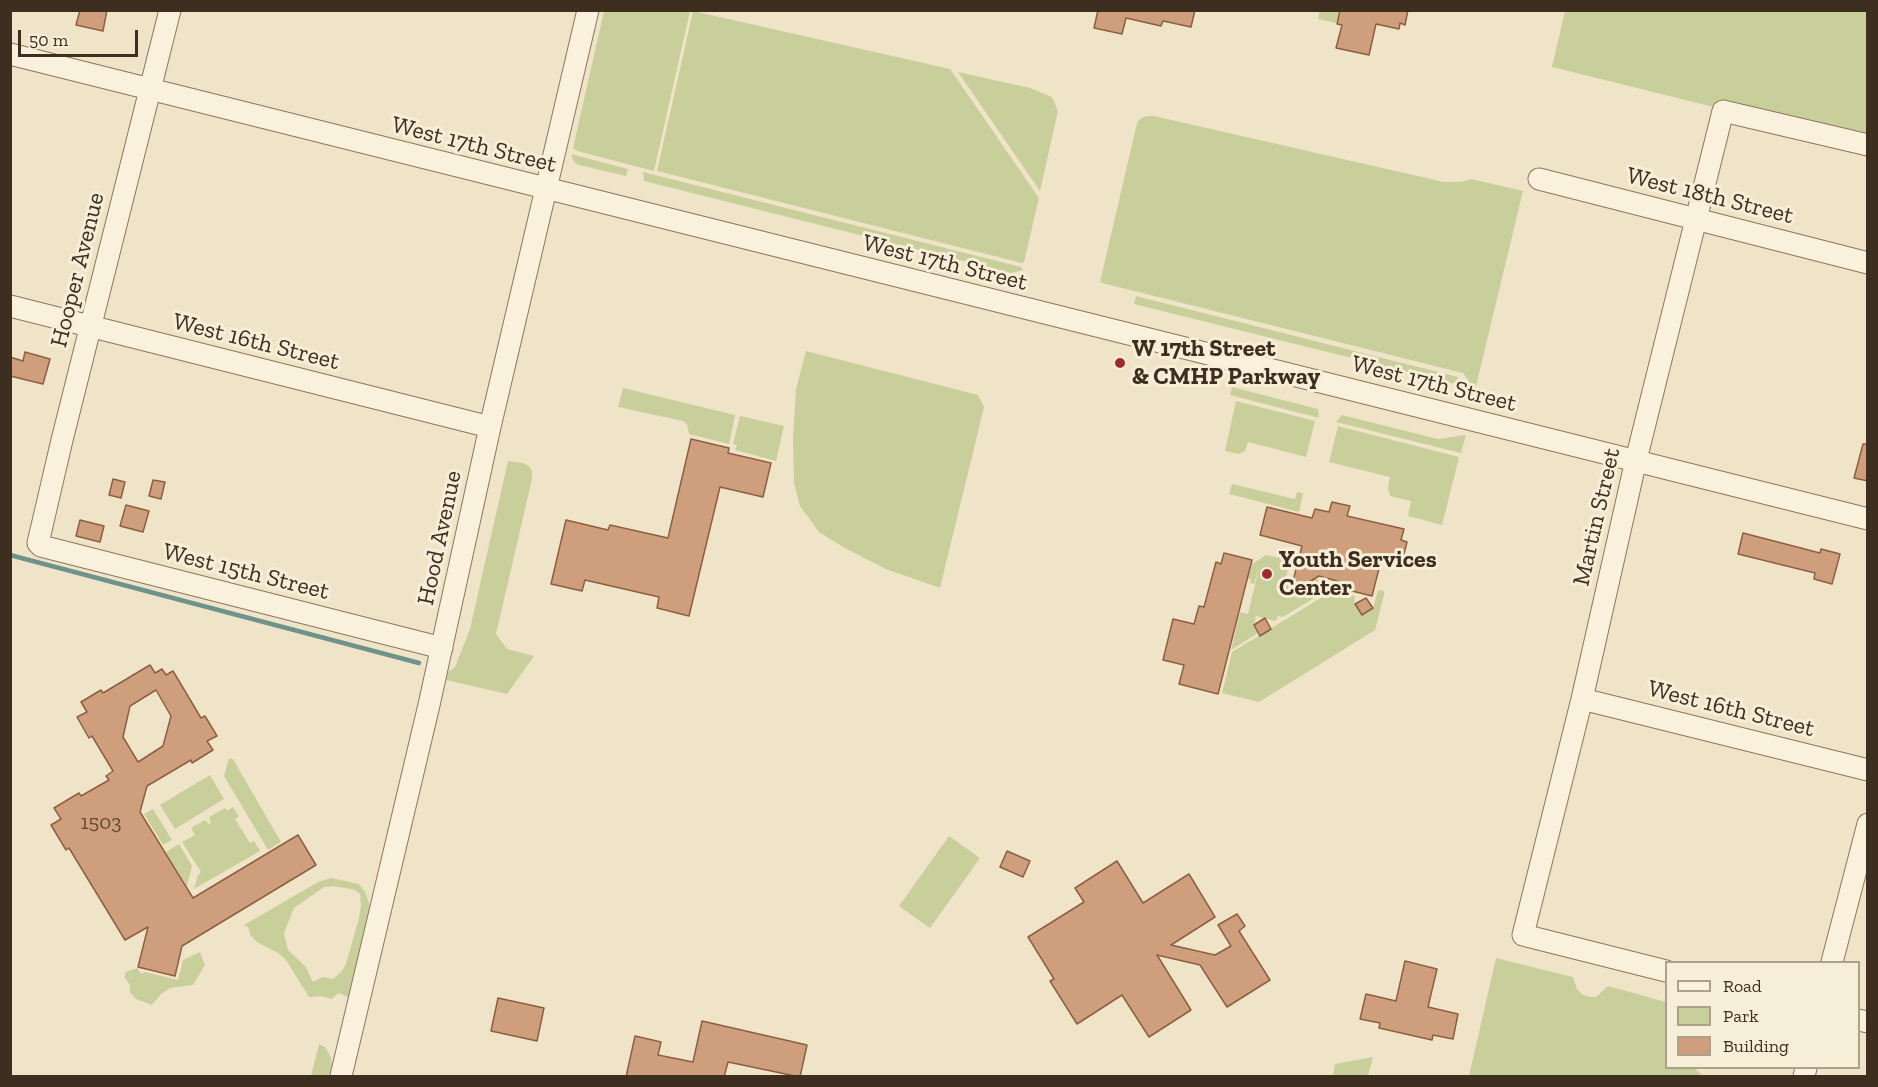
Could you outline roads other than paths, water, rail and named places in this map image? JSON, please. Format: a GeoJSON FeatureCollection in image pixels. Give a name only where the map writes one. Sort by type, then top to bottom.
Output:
{"type":"FeatureCollection","features":[{"type":"Feature","properties":{"kind":"street","name":"Hooper Avenue"},"geometry":{"type":"LineString","coordinates":[[38,543],[170,10]]}},
{"type":"Feature","properties":{"kind":"street","name":"Hood Avenue"},"geometry":{"type":"LineString","coordinates":[[341,1077],[588,10]]}},
{"type":"Feature","properties":{"kind":"street","name":"West 17th Street"},"geometry":{"type":"LineString","coordinates":[[10,54],[1868,519]]}},
{"type":"Feature","properties":{"kind":"street","name":"Martin Street"},"geometry":{"type":"LineString","coordinates":[[1665,971],[1523,935],[1582,699],[1636,460],[1723,111],[1868,145]]}},
{"type":"Feature","properties":{"kind":"street","name":"West 18th Street"},"geometry":{"type":"LineString","coordinates":[[1539,179],[1868,263]]}},
{"type":"Feature","properties":{"kind":"street","name":"West 16th Street"},"geometry":{"type":"LineString","coordinates":[[10,306],[490,427]]}},
{"type":"Feature","properties":{"kind":"street","name":"West 15th Street"},"geometry":{"type":"LineString","coordinates":[[38,543],[52,549],[442,648]]}},
{"type":"Feature","properties":{"kind":"street","name":"West 16th Street"},"geometry":{"type":"LineString","coordinates":[[1582,699],[1868,770]]}},
{"type":"Feature","properties":{"kind":"street"},"geometry":{"type":"LineString","coordinates":[[1833,961],[1868,824]]}},
{"type":"Feature","properties":{"kind":"waterway"},"geometry":{"type":"LineString","coordinates":[[10,555],[419,663]]}},
{"type":"Feature","properties":{"kind":"place","name":"W 17th Street & CMHP Parkway"},"geometry":{"type":"Point","coordinates":[1120,363]}},
{"type":"Feature","properties":{"kind":"place","name":"Youth Services Center"},"geometry":{"type":"Point","coordinates":[1267,574]}}]}
